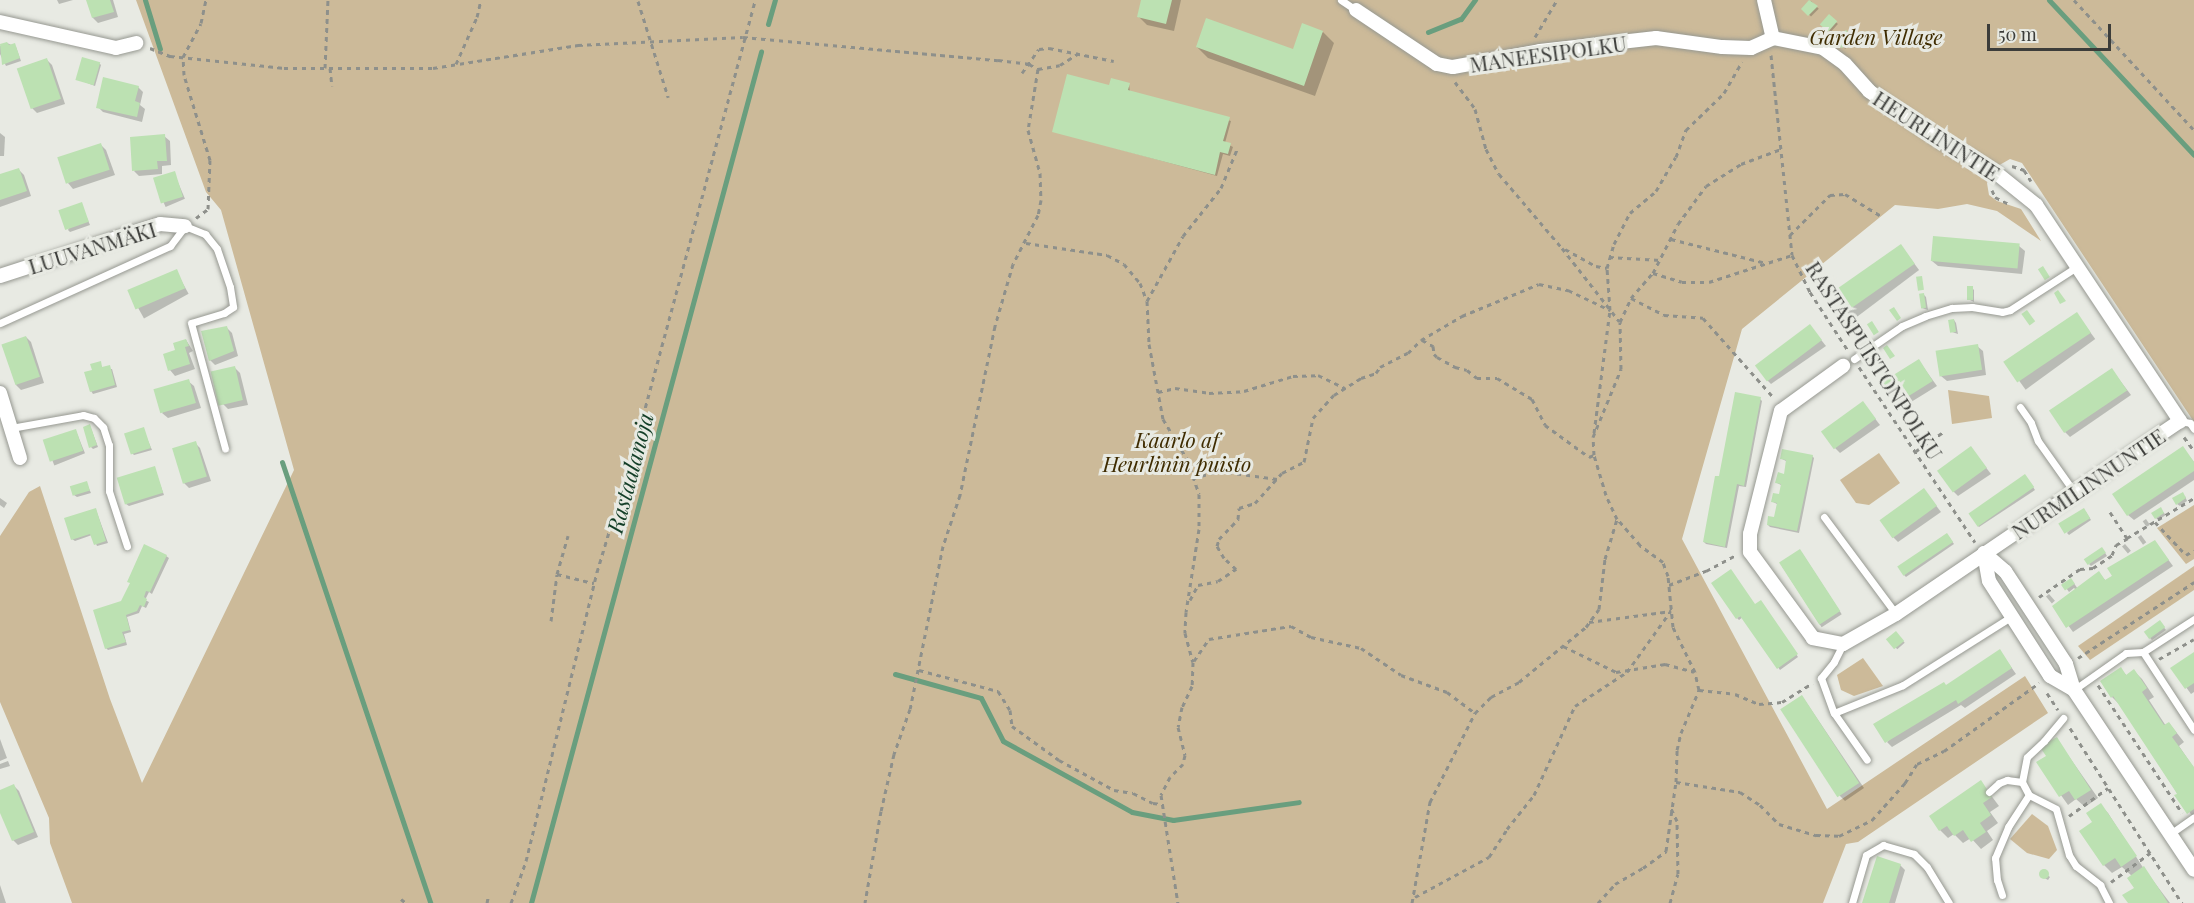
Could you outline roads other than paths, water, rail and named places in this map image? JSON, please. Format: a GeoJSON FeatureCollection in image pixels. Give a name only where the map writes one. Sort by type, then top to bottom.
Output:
{"type":"FeatureCollection","features":[{"type":"Feature","properties":{"kind":"street"},"geometry":{"type":"LineString","coordinates":[[1764,0],[1773,38]]}},
{"type":"Feature","properties":{"kind":"street","name":"MANEESIPOLKU"},"geometry":{"type":"LineString","coordinates":[[1356,10],[1437,64],[1454,67],[1524,54],[1656,38],[1722,47],[1751,48],[1773,38]]}},
{"type":"Feature","properties":{"kind":"street"},"geometry":{"type":"LineString","coordinates":[[0,22],[116,48],[136,43]]}},
{"type":"Feature","properties":{"kind":"street","name":"HEURLININTIE"},"geometry":{"type":"LineString","coordinates":[[1773,38],[1823,48],[1845,64],[1869,91],[1941,141],[2013,184]]}},
{"type":"Feature","properties":{"kind":"street","name":"NURMILINNUNTIE"},"geometry":{"type":"LineString","coordinates":[[1843,644],[1896,614],[1980,548],[2075,493],[2181,427],[2078,266],[2036,205],[2013,184]]}},
{"type":"Feature","properties":{"kind":"street","name":"LUUVANMÄKI"},"geometry":{"type":"LineString","coordinates":[[0,276],[160,224],[185,226]]}},
{"type":"Feature","properties":{"kind":"street"},"geometry":{"type":"LineString","coordinates":[[1843,644],[1813,638],[1750,548],[1750,526],[1781,411],[1849,363]]}},
{"type":"Feature","properties":{"kind":"street"},"geometry":{"type":"LineString","coordinates":[[0,393],[20,458]]}},
{"type":"Feature","properties":{"kind":"street"},"geometry":{"type":"LineString","coordinates":[[1980,548],[1989,581],[2050,676],[2074,690]]}},
{"type":"Feature","properties":{"kind":"street"},"geometry":{"type":"LineString","coordinates":[[1980,548],[2006,571],[2066,664],[2074,690],[2194,870]]}},
{"type":"Feature","properties":{"kind":"lane"},"geometry":{"type":"LineString","coordinates":[[1341,0],[1356,10]]}},
{"type":"Feature","properties":{"kind":"lane"},"geometry":{"type":"LineString","coordinates":[[0,322],[170,246],[185,226],[205,234],[217,249],[234,307],[224,313],[191,323],[225,448]]}},
{"type":"Feature","properties":{"kind":"lane"},"geometry":{"type":"LineString","coordinates":[[1849,363],[1902,326],[1925,316],[1952,308],[1972,307],[2002,312],[2010,310],[2078,266]]}},
{"type":"Feature","properties":{"kind":"lane"},"geometry":{"type":"LineString","coordinates":[[2020,407],[2038,441],[2075,493]]}},
{"type":"Feature","properties":{"kind":"lane"},"geometry":{"type":"LineString","coordinates":[[11,428],[83,415],[94,418],[103,427],[109,445],[109,491],[127,546]]}},
{"type":"Feature","properties":{"kind":"lane"},"geometry":{"type":"LineString","coordinates":[[2181,427],[2190,423],[2194,429]]}},
{"type":"Feature","properties":{"kind":"lane"},"geometry":{"type":"LineString","coordinates":[[1824,517],[1896,614]]}},
{"type":"Feature","properties":{"kind":"lane"},"geometry":{"type":"LineString","coordinates":[[1834,713],[1903,686],[2012,616]]}},
{"type":"Feature","properties":{"kind":"lane"},"geometry":{"type":"LineString","coordinates":[[2074,690],[2126,653],[2143,652],[2194,619]]}},
{"type":"Feature","properties":{"kind":"lane"},"geometry":{"type":"LineString","coordinates":[[1843,644],[1834,662],[1821,678],[1834,713],[1867,760]]}},
{"type":"Feature","properties":{"kind":"lane"},"geometry":{"type":"LineString","coordinates":[[2143,652],[2194,730]]}},
{"type":"Feature","properties":{"kind":"lane"},"geometry":{"type":"LineString","coordinates":[[2063,718],[2027,757],[2022,782],[2029,795],[2056,809],[2069,855],[2076,866],[2102,889],[2109,903]]}},
{"type":"Feature","properties":{"kind":"lane"},"geometry":{"type":"LineString","coordinates":[[1989,792],[1999,783],[2007,780],[2022,782]]}},
{"type":"Feature","properties":{"kind":"lane"},"geometry":{"type":"LineString","coordinates":[[2002,895],[1997,880],[1995,858],[2008,827],[2029,795]]}},
{"type":"Feature","properties":{"kind":"lane"},"geometry":{"type":"LineString","coordinates":[[2170,834],[2194,817]]}},
{"type":"Feature","properties":{"kind":"lane"},"geometry":{"type":"LineString","coordinates":[[1852,903],[1866,855],[1883,845],[1914,854],[1927,867],[1949,903]]}},
{"type":"Feature","properties":{"kind":"waterway"},"geometry":{"type":"LineString","coordinates":[[145,0],[160,49]]}},
{"type":"Feature","properties":{"kind":"waterway","name":"Rastaalanoja"},"geometry":{"type":"LineString","coordinates":[[768,24],[775,0]]}},
{"type":"Feature","properties":{"kind":"waterway"},"geometry":{"type":"LineString","coordinates":[[1428,32],[1461,19],[1475,0]]}},
{"type":"Feature","properties":{"kind":"waterway"},"geometry":{"type":"LineString","coordinates":[[2049,0],[2194,155]]}},
{"type":"Feature","properties":{"kind":"waterway","name":"Rastaalanoja"},"geometry":{"type":"LineString","coordinates":[[531,903],[761,52]]}},
{"type":"Feature","properties":{"kind":"waterway"},"geometry":{"type":"LineString","coordinates":[[282,462],[430,903]]}},
{"type":"Feature","properties":{"kind":"waterway"},"geometry":{"type":"LineString","coordinates":[[895,674],[981,698],[1003,741],[1132,812],[1173,820],[1299,802]]}},
{"type":"Feature","properties":{"kind":"park label","name":"Garden Village"},"geometry":{"type":"Point","coordinates":[1876,36]}},
{"type":"Feature","properties":{"kind":"park label","name":"Kaarlo af Heurlinin puisto"},"geometry":{"type":"Point","coordinates":[1177,451]}}]}
